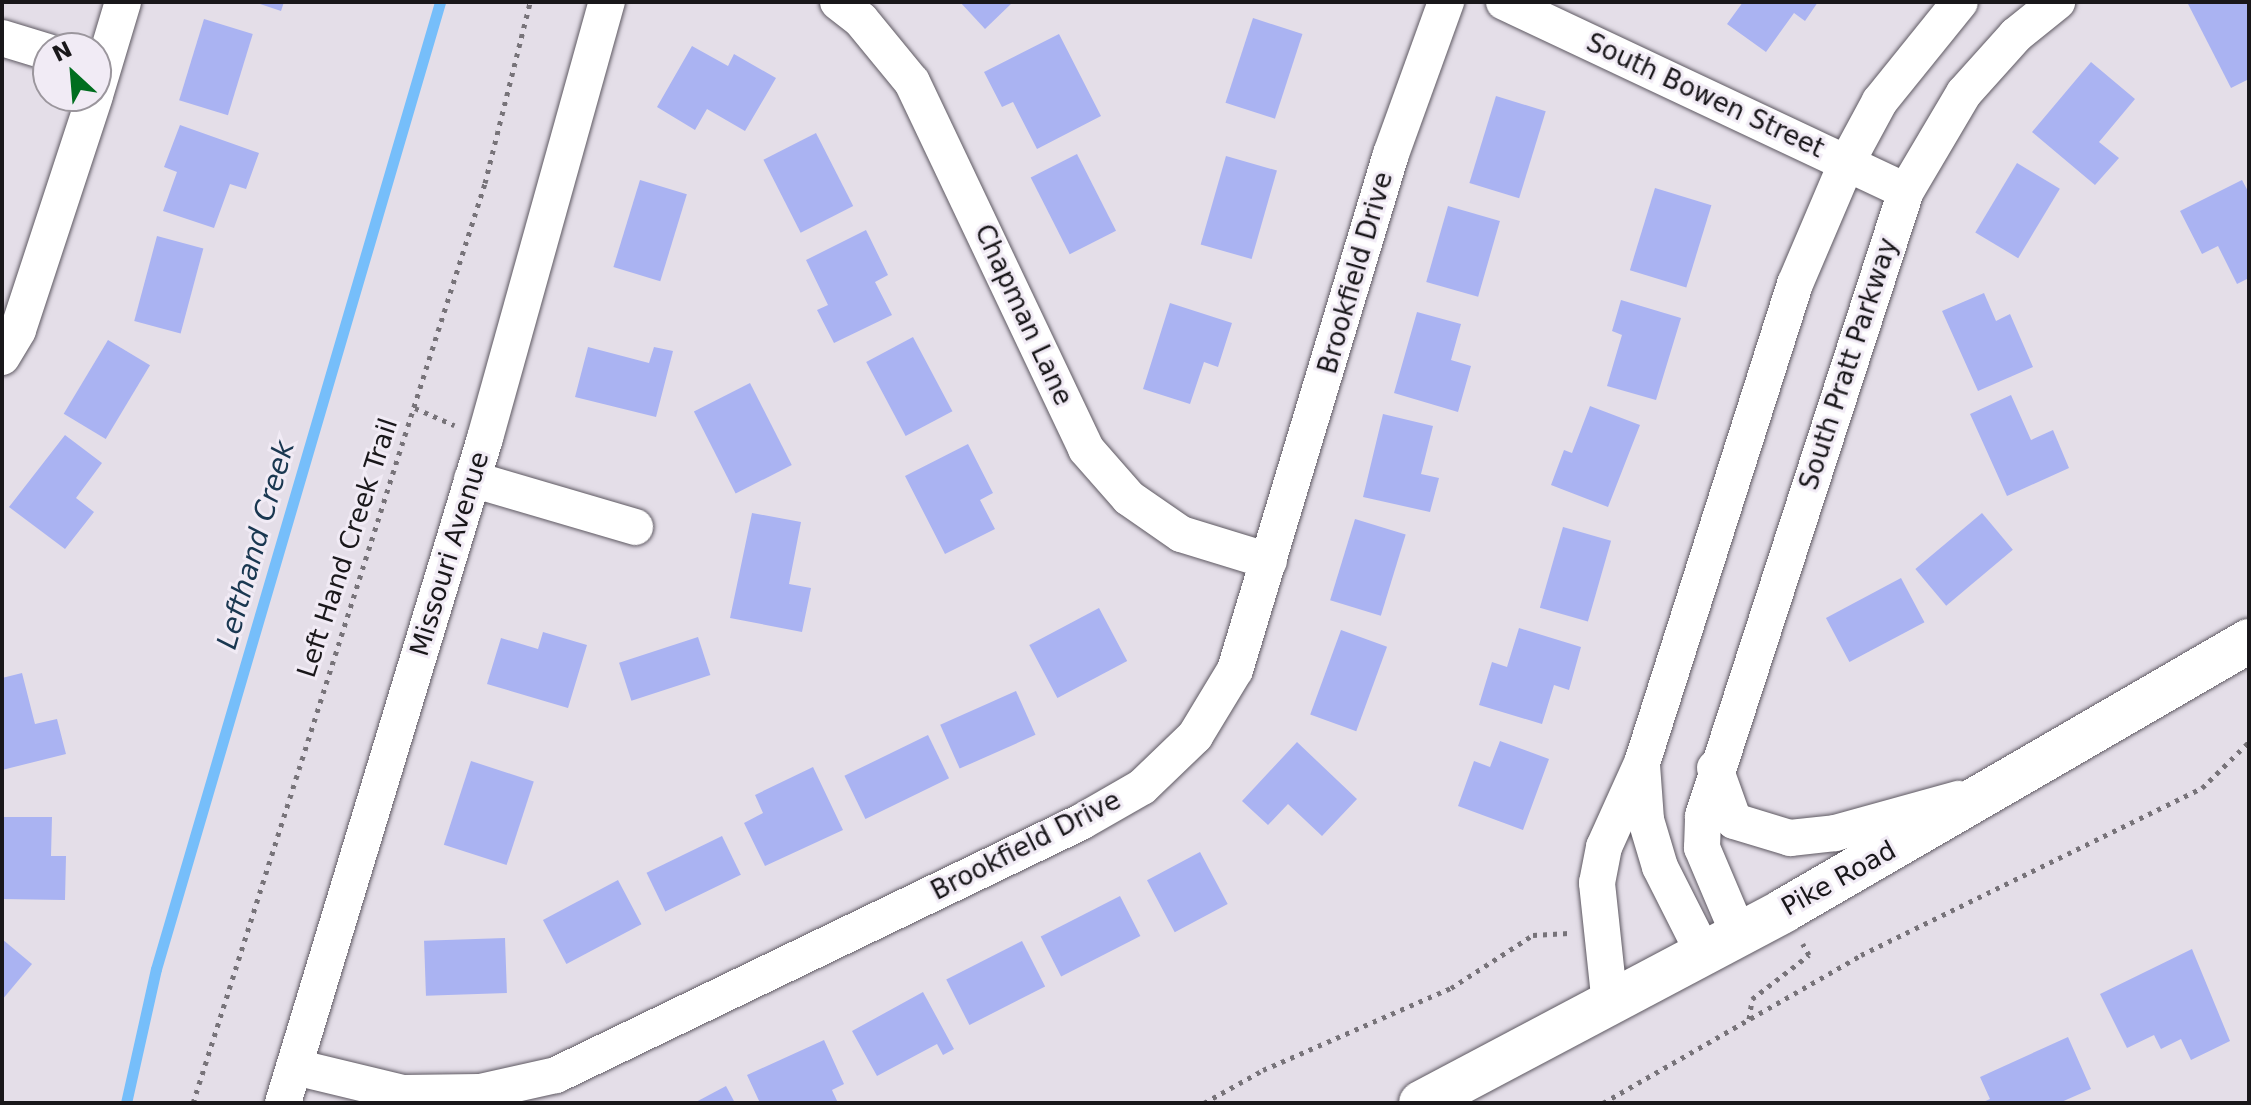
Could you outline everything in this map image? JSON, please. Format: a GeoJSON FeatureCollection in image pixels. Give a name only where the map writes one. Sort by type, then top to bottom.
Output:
{"type":"FeatureCollection","features":[{"type":"Feature","properties":{"kind":"main road","name":"Pike Road"},"geometry":{"type":"LineString","coordinates":[[1421,1103],[1722,944],[2006,785],[2249,641]]}},
{"type":"Feature","properties":{"kind":"street"},"geometry":{"type":"LineString","coordinates":[[112,37],[123,2]]}},
{"type":"Feature","properties":{"kind":"street","name":"Missouri Avenue"},"geometry":{"type":"LineString","coordinates":[[283,1103],[472,479],[607,2]]}},
{"type":"Feature","properties":{"kind":"street","name":"Chapman Lane"},"geometry":{"type":"LineString","coordinates":[[838,2],[861,20],[912,82],[1086,449],[1129,498],[1181,534],[1269,561]]}},
{"type":"Feature","properties":{"kind":"street","name":"Brookfield Drive"},"geometry":{"type":"LineString","coordinates":[[295,1067],[403,1093],[480,1092],[556,1075],[1081,822],[1142,787],[1195,736],[1235,670],[1391,154],[1446,2]]}},
{"type":"Feature","properties":{"kind":"street","name":"South Bowen Street"},"geometry":{"type":"LineString","coordinates":[[1504,2],[1906,191]]}},
{"type":"Feature","properties":{"kind":"street"},"geometry":{"type":"LineString","coordinates":[[1610,1005],[1597,883],[1604,847],[1642,763],[1795,284],[1847,162],[1880,101],[1960,2]]}},
{"type":"Feature","properties":{"kind":"street","name":"South Pratt Parkway"},"geometry":{"type":"LineString","coordinates":[[1722,944],[1702,848],[1715,768],[1906,191],[1964,93],[2016,35],[2057,2]]}},
{"type":"Feature","properties":{"kind":"street"},"geometry":{"type":"LineString","coordinates":[[2,38],[32,47]]}},
{"type":"Feature","properties":{"kind":"street"},"geometry":{"type":"LineString","coordinates":[[2,357],[18,330],[88,112]]}},
{"type":"Feature","properties":{"kind":"street"},"geometry":{"type":"LineString","coordinates":[[472,479],[635,527]]}},
{"type":"Feature","properties":{"kind":"street"},"geometry":{"type":"LineString","coordinates":[[1642,763],[1646,820],[1660,867],[1722,944]]}},
{"type":"Feature","properties":{"kind":"street"},"geometry":{"type":"LineString","coordinates":[[1715,768],[1720,794],[1734,821],[1790,838],[1835,833],[2006,785]]}},
{"type":"Feature","properties":{"kind":"path","name":"Left Hand Creek Trail"},"geometry":{"type":"LineString","coordinates":[[193,1103],[485,183],[530,2]]}},
{"type":"Feature","properties":{"kind":"path"},"geometry":{"type":"LineString","coordinates":[[1603,1103],[1861,955],[2202,788],[2249,742]]}},
{"type":"Feature","properties":{"kind":"path"},"geometry":{"type":"LineString","coordinates":[[1204,1103],[1263,1070],[1451,988],[1533,935],[1585,932]]}},
{"type":"Feature","properties":{"kind":"path"},"geometry":{"type":"LineString","coordinates":[[1749,1020],[1752,999],[1809,955],[1803,944]]}},
{"type":"Feature","properties":{"kind":"building"},"geometry":{"type":"Polygon","coordinates":[[[254,2],[284,2],[281,11],[254,2]]]}},
{"type":"Feature","properties":{"kind":"building"},"geometry":{"type":"Polygon","coordinates":[[[960,2],[1013,2],[985,29],[960,2]]]}},
{"type":"Feature","properties":{"kind":"building"},"geometry":{"type":"Polygon","coordinates":[[[1743,2],[1818,2],[1805,21],[1794,13],[1766,52],[1727,24],[1743,2]]]}},
{"type":"Feature","properties":{"kind":"building"},"geometry":{"type":"Polygon","coordinates":[[[2187,2],[2249,2],[2249,79],[2231,88],[2187,2]]]}},
{"type":"Feature","properties":{"kind":"building"},"geometry":{"type":"Polygon","coordinates":[[[1253,18],[1302,34],[1275,119],[1225,103],[1253,18]]]}},
{"type":"Feature","properties":{"kind":"building"},"geometry":{"type":"Polygon","coordinates":[[[204,19],[253,34],[228,115],[179,100],[204,19]]]}},
{"type":"Feature","properties":{"kind":"building"},"geometry":{"type":"Polygon","coordinates":[[[1059,34],[1101,116],[1037,149],[1013,102],[1002,107],[984,72],[1059,34]]]}},
{"type":"Feature","properties":{"kind":"building"},"geometry":{"type":"Polygon","coordinates":[[[692,46],[728,66],[734,54],[776,78],[745,131],[707,109],[695,130],[657,107],[692,46]]]}},
{"type":"Feature","properties":{"kind":"building"},"geometry":{"type":"Polygon","coordinates":[[[2091,62],[2135,99],[2099,142],[2119,158],[2095,185],[2032,132],[2091,62]]]}},
{"type":"Feature","properties":{"kind":"building"},"geometry":{"type":"Polygon","coordinates":[[[1496,96],[1546,111],[1519,198],[1469,183],[1496,96]]]}},
{"type":"Feature","properties":{"kind":"building"},"geometry":{"type":"Polygon","coordinates":[[[180,125],[259,153],[246,189],[230,184],[214,228],[163,211],[177,172],[164,167],[180,125]]]}},
{"type":"Feature","properties":{"kind":"building"},"geometry":{"type":"Polygon","coordinates":[[[816,133],[853,206],[801,233],[763,160],[816,133]]]}},
{"type":"Feature","properties":{"kind":"building"},"geometry":{"type":"Polygon","coordinates":[[[1077,154],[1116,231],[1070,254],[1031,178],[1077,154]]]}},
{"type":"Feature","properties":{"kind":"building"},"geometry":{"type":"Polygon","coordinates":[[[1226,156],[1277,171],[1252,259],[1201,244],[1226,156]]]}},
{"type":"Feature","properties":{"kind":"building"},"geometry":{"type":"Polygon","coordinates":[[[2017,163],[2060,189],[2018,258],[1975,232],[2017,163]]]}},
{"type":"Feature","properties":{"kind":"building"},"geometry":{"type":"Polygon","coordinates":[[[640,180],[687,194],[660,281],[613,267],[640,180]]]}},
{"type":"Feature","properties":{"kind":"building"},"geometry":{"type":"Polygon","coordinates":[[[2242,180],[2249,193],[2249,278],[2237,284],[2218,246],[2202,254],[2180,211],[2242,180]]]}},
{"type":"Feature","properties":{"kind":"building"},"geometry":{"type":"Polygon","coordinates":[[[1655,188],[1711,205],[1686,287],[1630,270],[1655,188]]]}},
{"type":"Feature","properties":{"kind":"building"},"geometry":{"type":"Polygon","coordinates":[[[1448,206],[1500,221],[1478,297],[1426,282],[1448,206]]]}},
{"type":"Feature","properties":{"kind":"building"},"geometry":{"type":"Polygon","coordinates":[[[866,230],[888,275],[875,282],[892,315],[834,343],[817,310],[828,305],[806,260],[866,230]]]}},
{"type":"Feature","properties":{"kind":"building"},"geometry":{"type":"Polygon","coordinates":[[[157,236],[203,248],[181,333],[134,321],[157,236]]]}},
{"type":"Feature","properties":{"kind":"building"},"geometry":{"type":"Polygon","coordinates":[[[1984,293],[1996,321],[2010,314],[2033,367],[1978,391],[1942,311],[1984,293]]]}},
{"type":"Feature","properties":{"kind":"building"},"geometry":{"type":"Polygon","coordinates":[[[1621,300],[1681,318],[1656,400],[1607,386],[1622,335],[1612,331],[1621,300]]]}},
{"type":"Feature","properties":{"kind":"building"},"geometry":{"type":"Polygon","coordinates":[[[1170,303],[1232,323],[1218,367],[1204,362],[1190,404],[1143,389],[1170,303]]]}},
{"type":"Feature","properties":{"kind":"building"},"geometry":{"type":"Polygon","coordinates":[[[1417,312],[1461,324],[1451,360],[1471,366],[1458,412],[1394,393],[1417,312]]]}},
{"type":"Feature","properties":{"kind":"building"},"geometry":{"type":"Polygon","coordinates":[[[913,337],[952,411],[906,436],[866,362],[913,337]]]}},
{"type":"Feature","properties":{"kind":"building"},"geometry":{"type":"Polygon","coordinates":[[[108,340],[150,365],[106,439],[64,414],[108,340]]]}},
{"type":"Feature","properties":{"kind":"building"},"geometry":{"type":"Polygon","coordinates":[[[588,347],[649,363],[654,347],[673,351],[656,417],[575,397],[588,347]]]}},
{"type":"Feature","properties":{"kind":"building"},"geometry":{"type":"Polygon","coordinates":[[[750,383],[792,465],[736,494],[694,412],[750,383]]]}},
{"type":"Feature","properties":{"kind":"building"},"geometry":{"type":"Polygon","coordinates":[[[2011,395],[2031,440],[2053,430],[2069,468],[2007,496],[1970,414],[2011,395]]]}},
{"type":"Feature","properties":{"kind":"building"},"geometry":{"type":"Polygon","coordinates":[[[1590,406],[1640,425],[1608,507],[1551,485],[1564,450],[1572,453],[1590,406]]]}},
{"type":"Feature","properties":{"kind":"building"},"geometry":{"type":"Polygon","coordinates":[[[1383,414],[1433,426],[1421,474],[1439,478],[1430,512],[1363,497],[1383,414]]]}},
{"type":"Feature","properties":{"kind":"building"},"geometry":{"type":"Polygon","coordinates":[[[65,435],[102,463],[76,498],[94,512],[65,549],[9,507],[65,435]]]}},
{"type":"Feature","properties":{"kind":"building"},"geometry":{"type":"Polygon","coordinates":[[[968,444],[993,493],[980,500],[995,529],[945,554],[905,476],[968,444]]]}},
{"type":"Feature","properties":{"kind":"building"},"geometry":{"type":"Polygon","coordinates":[[[752,513],[801,522],[789,584],[811,588],[802,632],[730,618],[752,513]]]}},
{"type":"Feature","properties":{"kind":"building"},"geometry":{"type":"Polygon","coordinates":[[[1982,513],[2013,550],[1946,606],[1915,569],[1982,513]]]}},
{"type":"Feature","properties":{"kind":"building"},"geometry":{"type":"Polygon","coordinates":[[[1355,519],[1406,534],[1381,616],[1330,600],[1355,519]]]}},
{"type":"Feature","properties":{"kind":"building"},"geometry":{"type":"Polygon","coordinates":[[[1563,527],[1611,541],[1588,622],[1540,608],[1563,527]]]}},
{"type":"Feature","properties":{"kind":"building"},"geometry":{"type":"Polygon","coordinates":[[[1901,578],[1924,622],[1849,662],[1826,618],[1901,578]]]}},
{"type":"Feature","properties":{"kind":"building"},"geometry":{"type":"Polygon","coordinates":[[[1099,608],[1127,661],[1057,698],[1029,645],[1099,608]]]}},
{"type":"Feature","properties":{"kind":"building"},"geometry":{"type":"Polygon","coordinates":[[[1519,628],[1581,647],[1569,690],[1554,685],[1542,724],[1479,705],[1492,662],[1507,667],[1519,628]]]}},
{"type":"Feature","properties":{"kind":"building"},"geometry":{"type":"Polygon","coordinates":[[[1341,630],[1387,647],[1356,731],[1310,715],[1341,630]]]}},
{"type":"Feature","properties":{"kind":"building"},"geometry":{"type":"Polygon","coordinates":[[[543,632],[587,645],[568,708],[487,684],[501,638],[538,649],[543,632]]]}},
{"type":"Feature","properties":{"kind":"building"},"geometry":{"type":"Polygon","coordinates":[[[698,637],[710,675],[631,701],[619,663],[698,637]]]}},
{"type":"Feature","properties":{"kind":"building"},"geometry":{"type":"Polygon","coordinates":[[[22,673],[35,724],[57,719],[66,754],[2,770],[2,678],[22,673]]]}},
{"type":"Feature","properties":{"kind":"building"},"geometry":{"type":"Polygon","coordinates":[[[1016,691],[1036,735],[960,769],[940,725],[1016,691]]]}},
{"type":"Feature","properties":{"kind":"building"},"geometry":{"type":"Polygon","coordinates":[[[928,735],[949,778],[865,819],[844,776],[928,735]]]}},
{"type":"Feature","properties":{"kind":"building"},"geometry":{"type":"Polygon","coordinates":[[[1500,741],[1549,759],[1523,830],[1458,806],[1474,761],[1490,767],[1500,741]]]}},
{"type":"Feature","properties":{"kind":"building"},"geometry":{"type":"Polygon","coordinates":[[[1297,742],[1357,799],[1322,836],[1288,804],[1268,825],[1242,801],[1297,742]]]}},
{"type":"Feature","properties":{"kind":"building"},"geometry":{"type":"Polygon","coordinates":[[[471,761],[534,781],[507,865],[444,845],[471,761]]]}},
{"type":"Feature","properties":{"kind":"building"},"geometry":{"type":"Polygon","coordinates":[[[813,767],[843,830],[765,866],[744,823],[763,813],[755,795],[813,767]]]}},
{"type":"Feature","properties":{"kind":"building"},"geometry":{"type":"Polygon","coordinates":[[[2,817],[52,817],[51,856],[66,856],[65,900],[2,899],[2,817]]]}},
{"type":"Feature","properties":{"kind":"building"},"geometry":{"type":"Polygon","coordinates":[[[722,836],[741,875],[665,911],[647,873],[722,836]]]}},
{"type":"Feature","properties":{"kind":"building"},"geometry":{"type":"Polygon","coordinates":[[[1200,852],[1228,904],[1175,932],[1147,880],[1200,852]]]}},
{"type":"Feature","properties":{"kind":"building"},"geometry":{"type":"Polygon","coordinates":[[[618,880],[641,924],[566,964],[543,920],[618,880]]]}},
{"type":"Feature","properties":{"kind":"building"},"geometry":{"type":"Polygon","coordinates":[[[1120,896],[1140,936],[1061,977],[1041,936],[1120,896]]]}},
{"type":"Feature","properties":{"kind":"building"},"geometry":{"type":"Polygon","coordinates":[[[505,938],[507,993],[426,996],[424,941],[505,938]]]}},
{"type":"Feature","properties":{"kind":"building"},"geometry":{"type":"Polygon","coordinates":[[[2,939],[32,964],[2,1000],[2,939]]]}},
{"type":"Feature","properties":{"kind":"building"},"geometry":{"type":"Polygon","coordinates":[[[1022,941],[1045,986],[969,1025],[946,980],[1022,941]]]}},
{"type":"Feature","properties":{"kind":"building"},"geometry":{"type":"Polygon","coordinates":[[[2192,949],[2230,1041],[2191,1060],[2181,1039],[2161,1049],[2154,1035],[2127,1048],[2100,994],[2192,949]]]}},
{"type":"Feature","properties":{"kind":"building"},"geometry":{"type":"Polygon","coordinates":[[[923,992],[954,1049],[943,1055],[937,1044],[877,1076],[852,1031],[923,992]]]}},
{"type":"Feature","properties":{"kind":"building"},"geometry":{"type":"Polygon","coordinates":[[[2068,1037],[2091,1089],[2059,1103],[1981,1103],[1990,1099],[1980,1077],[2068,1037]]]}},
{"type":"Feature","properties":{"kind":"building"},"geometry":{"type":"Polygon","coordinates":[[[824,1040],[844,1084],[832,1090],[838,1103],[760,1103],[747,1075],[824,1040]]]}},
{"type":"Feature","properties":{"kind":"building"},"geometry":{"type":"Polygon","coordinates":[[[726,1086],[735,1103],[694,1103],[726,1086]]]}},
{"type":"Feature","properties":{"kind":"waterway","name":"Lefthand Creek"},"geometry":{"type":"LineString","coordinates":[[126,1103],[156,969],[440,2]]}}]}
